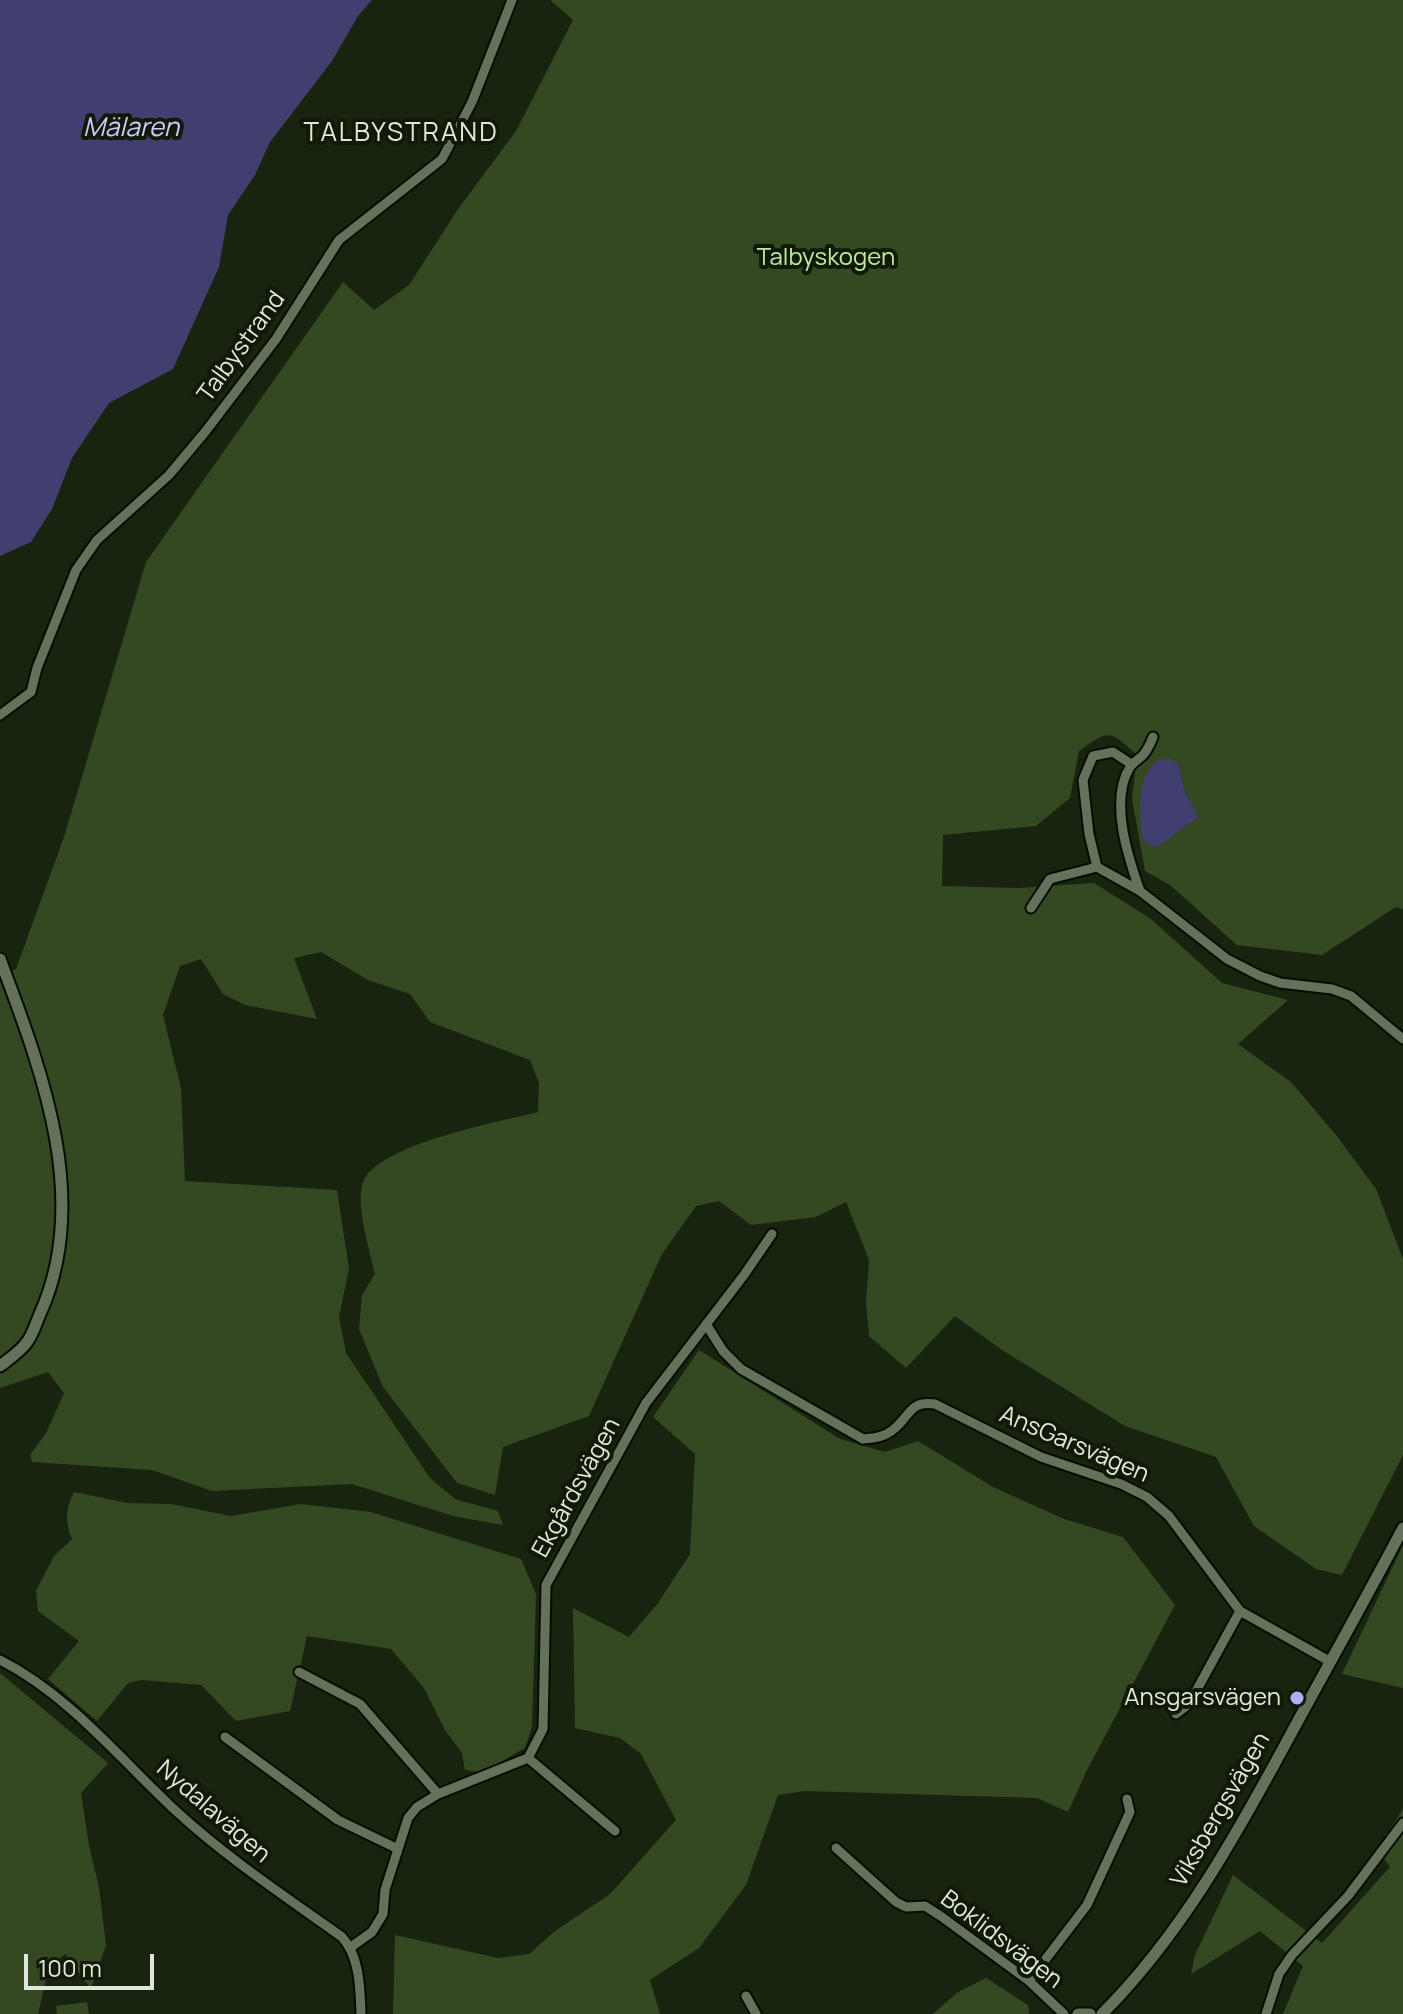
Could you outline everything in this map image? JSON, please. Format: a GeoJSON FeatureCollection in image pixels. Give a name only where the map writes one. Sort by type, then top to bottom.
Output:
{"type":"FeatureCollection","features":[{"type":"Feature","properties":{"kind":"street","name":"Talbystrand"},"geometry":{"type":"LineString","coordinates":[[0,715],[31,692],[37,668],[76,570],[97,540],[169,475],[205,432],[276,339],[339,240],[442,159],[472,102],[512,0]]}},
{"type":"Feature","properties":{"kind":"street"},"geometry":{"type":"LineString","coordinates":[[1140,891],[1126,852],[1121,812],[1124,781],[1131,764],[1145,753],[1153,737]]}},
{"type":"Feature","properties":{"kind":"street"},"geometry":{"type":"LineString","coordinates":[[1097,867],[1089,834],[1083,780],[1093,756],[1113,752],[1131,764]]}},
{"type":"Feature","properties":{"kind":"street"},"geometry":{"type":"LineString","coordinates":[[1031,908],[1050,879],[1097,867],[1140,891],[1227,959],[1280,983],[1332,989],[1351,996],[1403,1039]]}},
{"type":"Feature","properties":{"kind":"street"},"geometry":{"type":"LineString","coordinates":[[0,959],[41,1072],[57,1141],[62,1219],[54,1284],[27,1342],[0,1366]]}},
{"type":"Feature","properties":{"kind":"street","name":"Ekgårdsvägen"},"geometry":{"type":"LineString","coordinates":[[528,1758],[543,1729],[546,1585],[646,1403],[772,1234]]}},
{"type":"Feature","properties":{"kind":"street","name":"AnsGarsvägen"},"geometry":{"type":"LineString","coordinates":[[706,1324],[723,1351],[741,1369],[863,1439],[888,1433],[910,1410],[924,1402],[935,1404],[1041,1457],[1121,1484],[1147,1497],[1169,1516],[1240,1611],[1331,1662]]}},
{"type":"Feature","properties":{"kind":"street","name":"Viksbergsvägen"},"geometry":{"type":"LineString","coordinates":[[1102,2014],[1135,1981],[1194,1901],[1239,1828],[1403,1528]]}},
{"type":"Feature","properties":{"kind":"street"},"geometry":{"type":"LineString","coordinates":[[1176,1714],[1189,1704],[1240,1611]]}},
{"type":"Feature","properties":{"kind":"street","name":"Nydalavägen"},"geometry":{"type":"LineString","coordinates":[[0,1660],[46,1690],[109,1744],[177,1813],[260,1879],[342,1937],[351,1947]]}},
{"type":"Feature","properties":{"kind":"street"},"geometry":{"type":"LineString","coordinates":[[299,1672],[360,1704],[438,1794]]}},
{"type":"Feature","properties":{"kind":"street"},"geometry":{"type":"LineString","coordinates":[[225,1737],[338,1820],[398,1849]]}},
{"type":"Feature","properties":{"kind":"street"},"geometry":{"type":"LineString","coordinates":[[361,2014],[360,1983],[351,1947],[372,1932],[383,1914],[385,1890],[398,1849],[408,1818],[417,1807],[438,1794],[528,1758],[615,1831]]}},
{"type":"Feature","properties":{"kind":"street"},"geometry":{"type":"LineString","coordinates":[[1029,1981],[1087,1905],[1130,1812],[1127,1799]]}},
{"type":"Feature","properties":{"kind":"street"},"geometry":{"type":"LineString","coordinates":[[1266,2014],[1279,1974],[1292,1955],[1348,1896],[1403,1823]]}},
{"type":"Feature","properties":{"kind":"street","name":"Boklidsvägen"},"geometry":{"type":"LineString","coordinates":[[836,1848],[896,1902],[906,1907],[925,1906],[1029,1981],[1064,2014]]}},
{"type":"Feature","properties":{"kind":"street"},"geometry":{"type":"LineString","coordinates":[[746,1996],[756,2014]]}},
{"type":"Feature","properties":{"kind":"street"},"geometry":{"type":"LineString","coordinates":[[1078,2014],[1090,2014]]}},
{"type":"Feature","properties":{"kind":"green space","name":"Talbyskogen"},"geometry":{"type":"Polygon","coordinates":[[[550,0],[1403,0],[1403,909],[1396,907],[1322,955],[1237,945],[1170,885],[1145,871],[1132,799],[1137,755],[1109,735],[1079,751],[1070,798],[1036,826],[943,835],[942,886],[1018,888],[1094,883],[1151,919],[1222,983],[1288,1000],[1238,1044],[1291,1082],[1336,1135],[1376,1189],[1403,1259],[1403,1455],[1342,1575],[1316,1569],[1254,1526],[1216,1457],[1125,1426],[1002,1350],[955,1316],[906,1368],[869,1336],[866,1303],[869,1260],[846,1202],[816,1217],[751,1225],[719,1201],[696,1206],[662,1254],[589,1416],[503,1447],[495,1495],[457,1483],[383,1387],[359,1329],[362,1295],[375,1274],[364,1228],[361,1203],[363,1182],[373,1168],[415,1146],[442,1136],[538,1112],[539,1083],[530,1060],[430,1022],[410,994],[368,980],[321,952],[294,958],[317,1019],[245,1005],[223,994],[201,959],[180,966],[163,1015],[181,1088],[185,1181],[337,1190],[349,1269],[339,1317],[346,1353],[430,1478],[455,1499],[498,1511],[503,1525],[453,1516],[352,1484],[212,1491],[152,1470],[32,1462],[30,1455],[46,1433],[64,1393],[48,1372],[0,1388],[0,977],[16,969],[64,837],[146,562],[343,282],[374,310],[409,285],[458,209],[516,131],[573,20],[550,0]],[[1179,764],[1153,765],[1197,817],[1184,789],[1179,764]]]}},
{"type":"Feature","properties":{"kind":"green space"},"geometry":{"type":"Polygon","coordinates":[[[699,1350],[840,1439],[885,1452],[918,1441],[993,1487],[1064,1519],[1123,1537],[1175,1605],[1087,1770],[1068,1812],[1037,1798],[805,1791],[778,1795],[746,1885],[699,1948],[650,1980],[660,2014],[393,2014],[395,1935],[498,1958],[529,1954],[555,1931],[610,1894],[676,1820],[641,1754],[620,1738],[575,1728],[573,1608],[629,1637],[658,1603],[690,1554],[695,1454],[653,1417],[699,1350]]]}},
{"type":"Feature","properties":{"kind":"green space"},"geometry":{"type":"Polygon","coordinates":[[[74,1492],[128,1503],[171,1504],[231,1516],[301,1504],[371,1512],[521,1559],[536,1594],[532,1727],[525,1748],[483,1772],[465,1770],[462,1753],[445,1730],[424,1688],[391,1649],[307,1636],[290,1711],[236,1721],[201,1685],[142,1680],[128,1683],[97,1721],[48,1679],[79,1641],[38,1611],[36,1591],[54,1556],[72,1539],[67,1515],[74,1492]]]}},
{"type":"Feature","properties":{"kind":"green space"},"geometry":{"type":"Polygon","coordinates":[[[1403,1545],[1403,1688],[1342,1674],[1403,1545]]]}},
{"type":"Feature","properties":{"kind":"green space"},"geometry":{"type":"Polygon","coordinates":[[[0,1673],[108,1763],[81,1793],[99,1887],[106,1945],[91,1989],[65,1954],[48,1971],[38,2014],[0,2014],[0,1673]]]}},
{"type":"Feature","properties":{"kind":"green space"},"geometry":{"type":"Polygon","coordinates":[[[1403,1809],[1403,2014],[1283,2014],[1303,1966],[1260,1931],[1191,1974],[1195,1955],[1233,1875],[1322,1943],[1390,1867],[1377,1849],[1403,1809]]]}},
{"type":"Feature","properties":{"kind":"green space"},"geometry":{"type":"Polygon","coordinates":[[[986,1978],[1028,2005],[1029,2014],[933,2014],[958,1992],[986,1978]]]}},
{"type":"Feature","properties":{"kind":"green space"},"geometry":{"type":"Polygon","coordinates":[[[87,2002],[89,2014],[57,2014],[56,2006],[87,2002]]]}},
{"type":"Feature","properties":{"kind":"water","name":"Mälaren"},"geometry":{"type":"Polygon","coordinates":[[[0,0],[372,0],[358,16],[332,61],[270,142],[255,175],[228,215],[219,267],[173,369],[109,403],[72,458],[52,509],[31,542],[0,556],[0,0]]]}},
{"type":"Feature","properties":{"kind":"water"},"geometry":{"type":"Polygon","coordinates":[[[1159,759],[1170,759],[1179,764],[1184,789],[1198,817],[1159,846],[1149,845],[1142,838],[1140,806],[1146,776],[1159,759]]]}},
{"type":"Feature","properties":{"kind":"place","name":"Ansgarsvägen"},"geometry":{"type":"Point","coordinates":[1297,1698]}},
{"type":"Feature","properties":{"kind":"district","name":"TALBYSTRAND"},"geometry":{"type":"Point","coordinates":[401,134]}}]}
